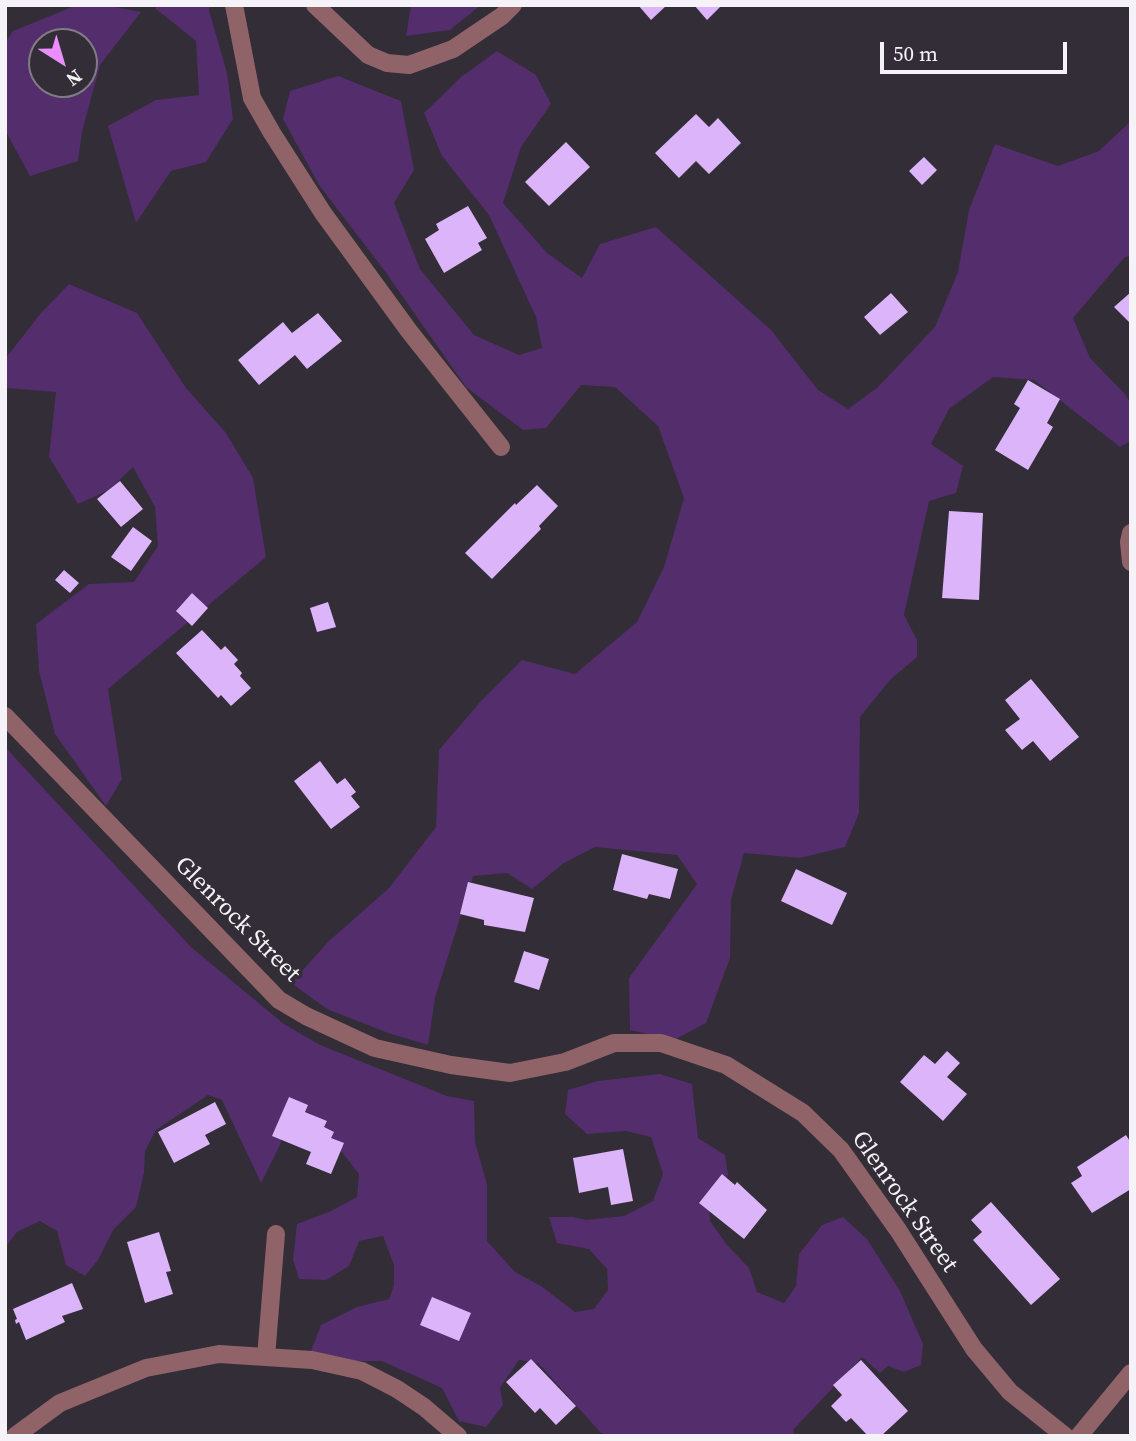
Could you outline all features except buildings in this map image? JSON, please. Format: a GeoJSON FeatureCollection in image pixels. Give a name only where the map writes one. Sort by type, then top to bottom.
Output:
{"type":"FeatureCollection","features":[{"type":"Feature","properties":{"kind":"street"},"geometry":{"type":"LineString","coordinates":[[234,5],[252,98],[272,133],[323,213],[409,331],[501,447]]}},
{"type":"Feature","properties":{"kind":"street"},"geometry":{"type":"LineString","coordinates":[[315,5],[368,55],[387,63],[409,65],[453,49],[502,16],[513,5]]}},
{"type":"Feature","properties":{"kind":"street"},"geometry":{"type":"LineString","coordinates":[[1131,533],[1131,562]]}},
{"type":"Feature","properties":{"kind":"street","name":"Glenrock Street"},"geometry":{"type":"LineString","coordinates":[[5,716],[279,1000],[306,1016],[375,1048],[451,1065],[510,1073],[565,1062],[614,1043],[660,1043],[726,1065],[803,1113],[841,1150],[898,1230],[974,1349],[1010,1392],[1065,1436]]}},
{"type":"Feature","properties":{"kind":"street"},"geometry":{"type":"LineString","coordinates":[[266,1357],[276,1234]]}},
{"type":"Feature","properties":{"kind":"street"},"geometry":{"type":"LineString","coordinates":[[15,1436],[60,1403],[146,1368],[219,1354],[312,1360],[362,1371],[397,1388],[458,1436]]}},
{"type":"Feature","properties":{"kind":"street"},"geometry":{"type":"LineString","coordinates":[[1079,1436],[1131,1373]]}},
{"type":"Feature","properties":{"kind":"shaded area"},"geometry":{"type":"Polygon","coordinates":[[[77,5],[105,5],[141,12],[100,65],[98,72],[98,28],[28,28],[28,98],[91,98],[78,161],[30,176],[5,130],[5,43],[13,31],[77,5]]]}},
{"type":"Feature","properties":{"kind":"shaded area"},"geometry":{"type":"Polygon","coordinates":[[[156,5],[210,5],[209,10],[227,73],[233,119],[206,162],[171,171],[136,223],[108,126],[156,100],[199,95],[196,41],[156,9],[156,5]]]}},
{"type":"Feature","properties":{"kind":"shaded area"},"geometry":{"type":"Polygon","coordinates":[[[411,5],[481,5],[450,30],[406,36],[411,5]]]}},
{"type":"Feature","properties":{"kind":"shaded area"},"geometry":{"type":"Polygon","coordinates":[[[497,51],[536,75],[551,104],[521,147],[503,203],[547,253],[582,278],[600,244],[656,227],[771,330],[818,390],[848,409],[878,387],[935,327],[958,272],[969,210],[995,144],[1058,166],[1099,151],[1131,121],[1131,256],[1125,257],[1073,318],[1090,358],[1125,394],[1131,404],[1131,441],[1120,447],[1034,380],[993,377],[949,409],[931,444],[963,466],[956,493],[929,501],[904,615],[917,640],[917,657],[890,680],[860,717],[859,813],[845,847],[800,858],[744,853],[731,900],[730,958],[706,1023],[674,1040],[630,1030],[629,978],[697,884],[677,855],[595,847],[564,863],[532,889],[507,873],[473,876],[435,998],[428,1045],[388,1033],[327,1009],[291,983],[329,941],[389,888],[436,827],[439,750],[481,701],[522,660],[575,674],[637,622],[664,567],[684,498],[658,426],[615,387],[581,385],[546,428],[523,430],[466,387],[384,270],[319,185],[283,119],[290,91],[338,76],[401,101],[414,170],[394,203],[420,269],[474,335],[519,355],[542,348],[536,317],[489,215],[442,156],[424,113],[461,77],[497,51]]]}},
{"type":"Feature","properties":{"kind":"shaded area"},"geometry":{"type":"Polygon","coordinates":[[[69,284],[137,313],[186,388],[226,433],[253,478],[266,557],[108,689],[122,779],[106,806],[55,734],[39,671],[36,624],[89,584],[134,582],[158,546],[155,507],[133,467],[109,490],[78,504],[49,457],[56,392],[5,388],[5,359],[41,313],[69,284]]]}},
{"type":"Feature","properties":{"kind":"shaded area"},"geometry":{"type":"Polygon","coordinates":[[[5,747],[191,947],[284,1024],[320,1045],[447,1096],[474,1101],[475,1142],[487,1184],[487,1241],[515,1272],[541,1286],[575,1312],[594,1309],[608,1290],[607,1269],[589,1249],[557,1243],[549,1217],[586,1220],[624,1216],[653,1201],[663,1174],[651,1137],[626,1131],[587,1134],[565,1114],[568,1090],[598,1081],[660,1074],[692,1084],[698,1138],[725,1155],[728,1175],[709,1206],[710,1221],[727,1245],[749,1268],[757,1292],[784,1303],[796,1286],[799,1254],[822,1225],[843,1217],[867,1239],[900,1291],[923,1344],[921,1365],[904,1372],[888,1366],[880,1373],[862,1357],[793,1430],[795,1436],[613,1436],[601,1433],[538,1363],[519,1360],[500,1388],[503,1405],[486,1427],[459,1421],[442,1388],[382,1361],[346,1361],[311,1351],[321,1325],[357,1307],[389,1299],[394,1285],[394,1265],[383,1236],[359,1241],[349,1266],[326,1280],[299,1279],[293,1260],[297,1224],[357,1197],[359,1174],[313,1115],[292,1104],[280,1145],[261,1183],[222,1100],[208,1095],[156,1130],[145,1151],[144,1173],[136,1207],[113,1230],[98,1260],[85,1276],[66,1265],[57,1231],[40,1221],[17,1232],[5,1248],[5,747]]]}}]}
